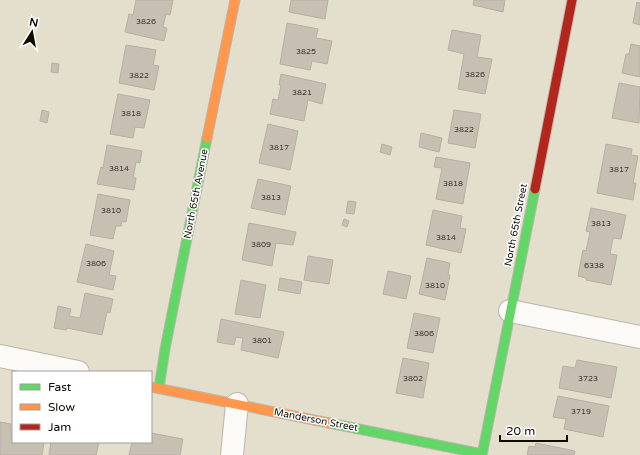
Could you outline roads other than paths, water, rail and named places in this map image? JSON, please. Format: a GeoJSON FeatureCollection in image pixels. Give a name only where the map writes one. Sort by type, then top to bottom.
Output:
{"type":"FeatureCollection","features":[{"type":"Feature","properties":{"kind":"street","name":"North 65th Avenue"},"geometry":{"type":"LineString","coordinates":[[155,388],[167,341],[235,0]]}},
{"type":"Feature","properties":{"kind":"street","name":"North 65th Street"},"geometry":{"type":"LineString","coordinates":[[482,454],[572,0]]}},
{"type":"Feature","properties":{"kind":"street"},"geometry":{"type":"LineString","coordinates":[[510,311],[640,337]]}},
{"type":"Feature","properties":{"kind":"street"},"geometry":{"type":"LineString","coordinates":[[0,356],[73,371]]}},
{"type":"Feature","properties":{"kind":"street","name":"Manderson Street"},"geometry":{"type":"LineString","coordinates":[[155,388],[482,454]]}},
{"type":"Feature","properties":{"kind":"street"},"geometry":{"type":"LineString","coordinates":[[232,455],[237,404]]}}]}
